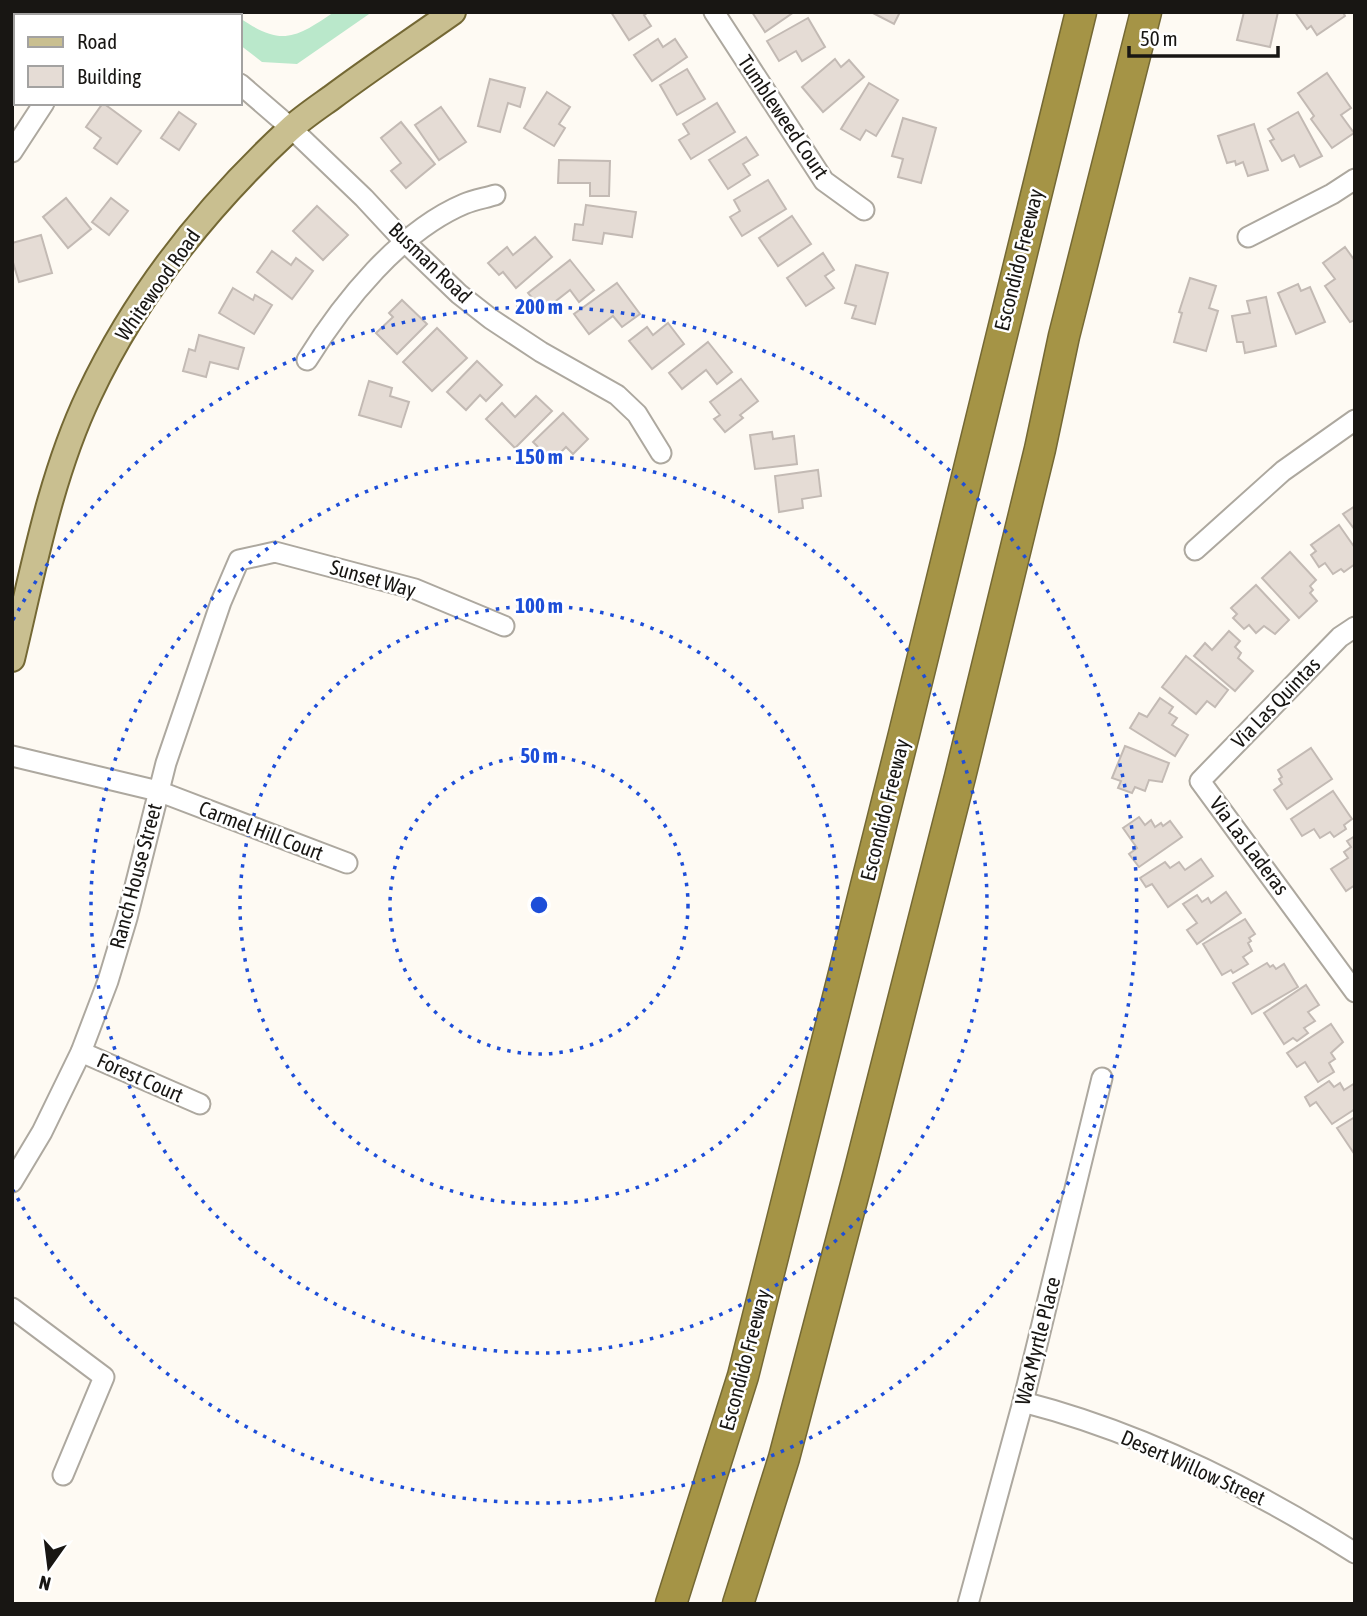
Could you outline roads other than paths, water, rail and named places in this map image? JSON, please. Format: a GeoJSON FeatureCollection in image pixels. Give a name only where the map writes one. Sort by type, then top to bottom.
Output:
{"type":"FeatureCollection","features":[{"type":"Feature","properties":{"kind":"highway","name":"Escondido Freeway"},"geometry":{"type":"LineString","coordinates":[[671,1604],[743,1376],[1081,12]]}},
{"type":"Feature","properties":{"kind":"highway"},"geometry":{"type":"LineString","coordinates":[[738,1604],[784,1458],[859,1173],[1040,449],[1063,336],[1146,12]]}},
{"type":"Feature","properties":{"kind":"main road","name":"Whitewood Road"},"geometry":{"type":"LineString","coordinates":[[12,659],[52,500],[89,396],[138,307],[166,264],[225,195],[291,128],[453,12]]}},
{"type":"Feature","properties":{"kind":"street","name":"Tumbleweed Court"},"geometry":{"type":"LineString","coordinates":[[714,12],[824,181],[864,210]]}},
{"type":"Feature","properties":{"kind":"street","name":"Busman Road"},"geometry":{"type":"LineString","coordinates":[[242,86],[364,198],[458,294],[541,352],[617,395],[638,414],[661,453]]}},
{"type":"Feature","properties":{"kind":"street"},"geometry":{"type":"LineString","coordinates":[[12,152],[43,105]]}},
{"type":"Feature","properties":{"kind":"street"},"geometry":{"type":"LineString","coordinates":[[1248,237],[1332,194],[1355,179]]}},
{"type":"Feature","properties":{"kind":"street"},"geometry":{"type":"LineString","coordinates":[[307,360],[335,316],[404,241],[464,203],[495,195]]}},
{"type":"Feature","properties":{"kind":"street"},"geometry":{"type":"LineString","coordinates":[[1195,550],[1283,471],[1355,420]]}},
{"type":"Feature","properties":{"kind":"street","name":"Sunset Way"},"geometry":{"type":"LineString","coordinates":[[239,560],[275,552],[415,589],[504,626]]}},
{"type":"Feature","properties":{"kind":"street","name":"Ranch House Street"},"geometry":{"type":"LineString","coordinates":[[12,1182],[42,1132],[81,1052],[108,981],[127,918],[158,792],[221,602],[239,560]]}},
{"type":"Feature","properties":{"kind":"street","name":"Via Las Quintas"},"geometry":{"type":"LineString","coordinates":[[1200,781],[1340,637],[1355,627]]}},
{"type":"Feature","properties":{"kind":"street","name":"Carmel Hill Court"},"geometry":{"type":"LineString","coordinates":[[12,756],[158,792],[347,863]]}},
{"type":"Feature","properties":{"kind":"street","name":"Via Las Laderas"},"geometry":{"type":"LineString","coordinates":[[1200,781],[1355,992]]}},
{"type":"Feature","properties":{"kind":"street","name":"Forest Court"},"geometry":{"type":"LineString","coordinates":[[81,1052],[200,1104]]}},
{"type":"Feature","properties":{"kind":"street","name":"Wax Myrtle Place"},"geometry":{"type":"LineString","coordinates":[[968,1604],[1023,1402],[1102,1077]]}},
{"type":"Feature","properties":{"kind":"street"},"geometry":{"type":"LineString","coordinates":[[12,1308],[104,1377],[63,1475]]}},
{"type":"Feature","properties":{"kind":"street","name":"Desert Willow Street"},"geometry":{"type":"LineString","coordinates":[[1023,1402],[1061,1412],[1154,1447],[1259,1496],[1355,1553]]}}]}
